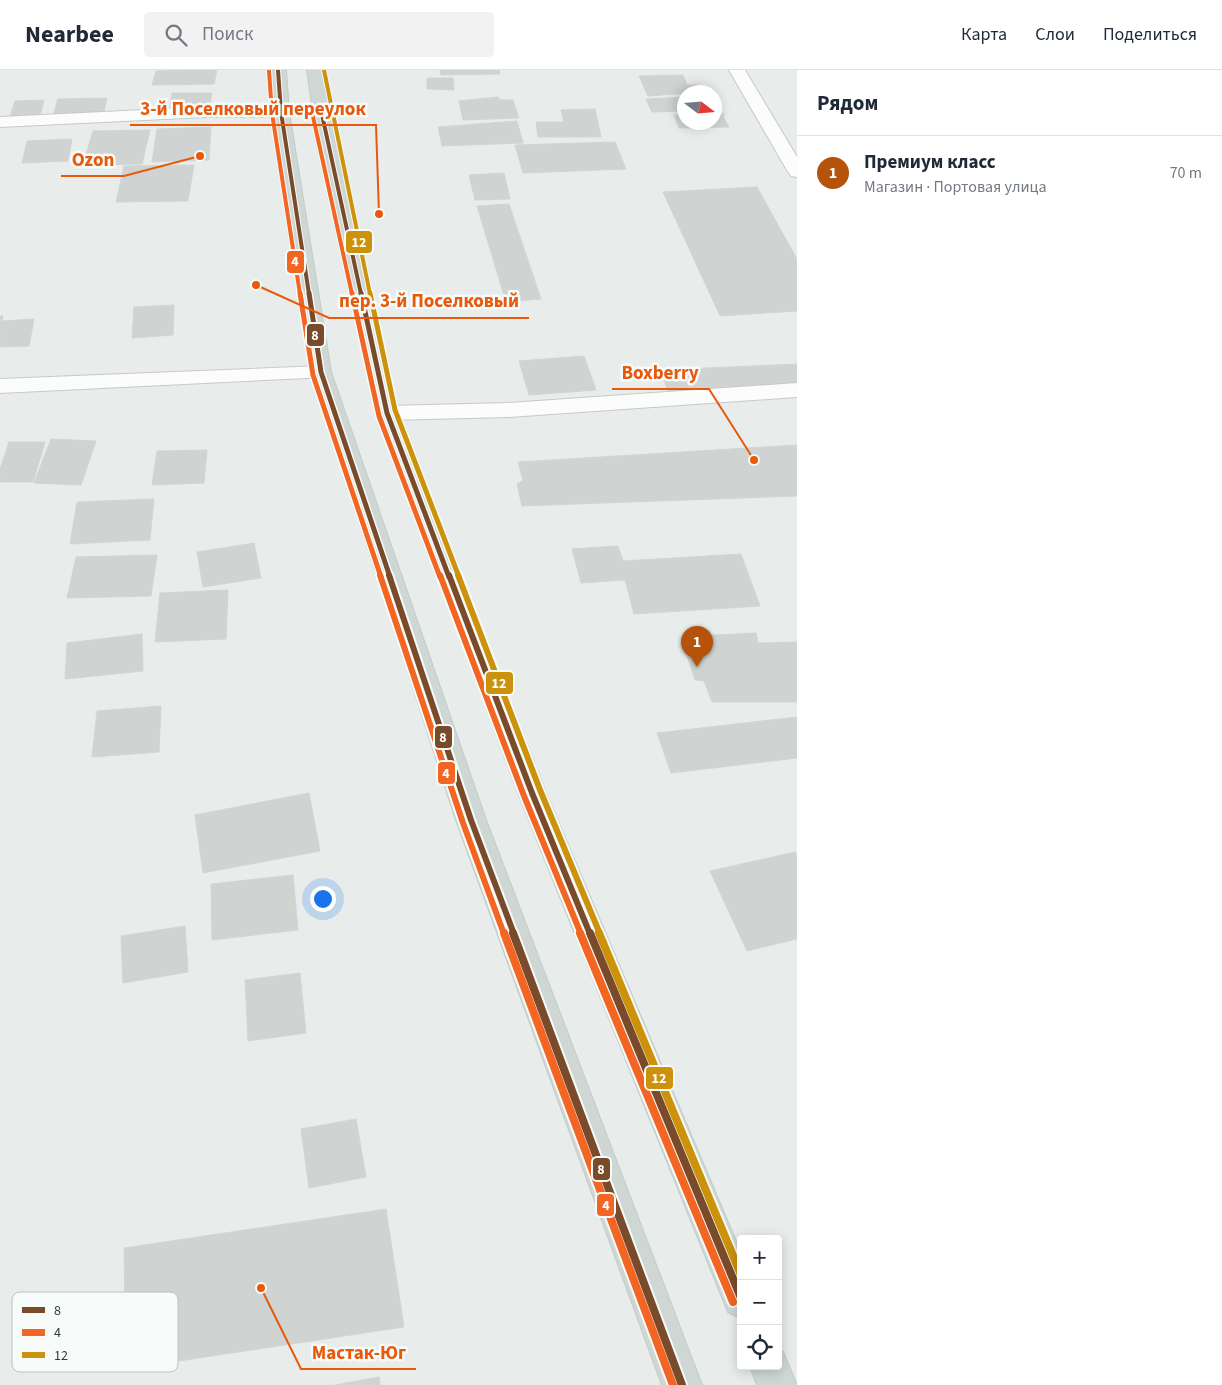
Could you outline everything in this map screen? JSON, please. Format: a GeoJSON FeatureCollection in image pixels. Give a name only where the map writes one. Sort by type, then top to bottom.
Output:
{"type":"FeatureCollection","features":[{"type":"Feature","properties":{"kind":"main road"},"geometry":{"type":"LineString","coordinates":[[278,70],[281,112],[322,372],[471,820],[682,1385]]}},
{"type":"Feature","properties":{"kind":"main road"},"geometry":{"type":"LineString","coordinates":[[315,70],[320,105],[387,413],[532,793],[737,1289]]}},
{"type":"Feature","properties":{"kind":"main road"},"geometry":{"type":"LineString","coordinates":[[771,1370],[777,1385]]}},
{"type":"Feature","properties":{"kind":"street"},"geometry":{"type":"LineString","coordinates":[[737,70],[797,172]]}},
{"type":"Feature","properties":{"kind":"street"},"geometry":{"type":"LineString","coordinates":[[0,122],[206,112],[281,112]]}},
{"type":"Feature","properties":{"kind":"street"},"geometry":{"type":"LineString","coordinates":[[0,386],[322,372]]}},
{"type":"Feature","properties":{"kind":"street"},"geometry":{"type":"LineString","coordinates":[[387,413],[509,410],[797,390]]}},
{"type":"Feature","properties":{"kind":"building"},"geometry":{"type":"Polygon","coordinates":[[[217,70],[214,84],[152,85],[156,71],[217,70]]]}},
{"type":"Feature","properties":{"kind":"building"},"geometry":{"type":"Polygon","coordinates":[[[440,70],[499,70],[500,74],[441,75],[440,70]]]}},
{"type":"Feature","properties":{"kind":"building"},"geometry":{"type":"Polygon","coordinates":[[[683,75],[687,85],[677,85],[677,94],[648,96],[639,76],[683,75]]]}},
{"type":"Feature","properties":{"kind":"building"},"geometry":{"type":"Polygon","coordinates":[[[427,78],[453,78],[454,90],[427,89],[427,78]]]}},
{"type":"Feature","properties":{"kind":"building"},"geometry":{"type":"Polygon","coordinates":[[[172,93],[212,93],[209,110],[169,111],[172,93]]]}},
{"type":"Feature","properties":{"kind":"building"},"geometry":{"type":"Polygon","coordinates":[[[498,97],[500,100],[513,100],[519,118],[463,120],[459,101],[498,97]]]}},
{"type":"Feature","properties":{"kind":"building"},"geometry":{"type":"Polygon","coordinates":[[[677,97],[677,111],[652,112],[646,99],[677,97]]]}},
{"type":"Feature","properties":{"kind":"building"},"geometry":{"type":"Polygon","coordinates":[[[107,98],[103,115],[53,116],[58,99],[107,98]]]}},
{"type":"Feature","properties":{"kind":"building"},"geometry":{"type":"Polygon","coordinates":[[[44,100],[40,116],[10,117],[15,101],[44,100]]]}},
{"type":"Feature","properties":{"kind":"building"},"geometry":{"type":"Polygon","coordinates":[[[595,109],[601,137],[538,137],[536,122],[564,122],[561,110],[595,109]]]}},
{"type":"Feature","properties":{"kind":"building"},"geometry":{"type":"Polygon","coordinates":[[[722,114],[725,114],[723,116],[729,127],[722,127],[722,114]]]}},
{"type":"Feature","properties":{"kind":"building"},"geometry":{"type":"Polygon","coordinates":[[[517,121],[523,143],[442,146],[438,127],[517,121]]]}},
{"type":"Feature","properties":{"kind":"building"},"geometry":{"type":"Polygon","coordinates":[[[211,127],[209,160],[152,162],[157,129],[211,127]]]}},
{"type":"Feature","properties":{"kind":"building"},"geometry":{"type":"Polygon","coordinates":[[[150,130],[142,164],[83,165],[93,131],[150,130]]]}},
{"type":"Feature","properties":{"kind":"building"},"geometry":{"type":"Polygon","coordinates":[[[72,139],[68,161],[22,163],[27,141],[72,139]]]}},
{"type":"Feature","properties":{"kind":"building"},"geometry":{"type":"Polygon","coordinates":[[[615,142],[626,169],[523,173],[515,145],[615,142]]]}},
{"type":"Feature","properties":{"kind":"building"},"geometry":{"type":"Polygon","coordinates":[[[194,165],[188,201],[116,202],[124,166],[194,165]]]}},
{"type":"Feature","properties":{"kind":"building"},"geometry":{"type":"Polygon","coordinates":[[[504,173],[510,199],[475,200],[469,175],[504,173]]]}},
{"type":"Feature","properties":{"kind":"building"},"geometry":{"type":"Polygon","coordinates":[[[757,187],[797,259],[797,311],[720,316],[663,192],[757,187]]]}},
{"type":"Feature","properties":{"kind":"building"},"geometry":{"type":"Polygon","coordinates":[[[509,204],[541,299],[506,302],[477,206],[509,204]]]}},
{"type":"Feature","properties":{"kind":"building"},"geometry":{"type":"Polygon","coordinates":[[[174,305],[173,335],[132,338],[134,307],[174,305]]]}},
{"type":"Feature","properties":{"kind":"building"},"geometry":{"type":"Polygon","coordinates":[[[0,316],[3,316],[2,321],[34,319],[29,346],[0,347],[0,316]]]}},
{"type":"Feature","properties":{"kind":"building"},"geometry":{"type":"Polygon","coordinates":[[[584,356],[596,390],[529,395],[519,361],[584,356]]]}},
{"type":"Feature","properties":{"kind":"building"},"geometry":{"type":"Polygon","coordinates":[[[797,364],[797,387],[668,392],[661,370],[797,364]]]}},
{"type":"Feature","properties":{"kind":"building"},"geometry":{"type":"Polygon","coordinates":[[[51,439],[96,441],[81,485],[34,483],[51,439]]]}},
{"type":"Feature","properties":{"kind":"building"},"geometry":{"type":"Polygon","coordinates":[[[9,442],[45,442],[33,482],[0,482],[0,469],[9,442]]]}},
{"type":"Feature","properties":{"kind":"building"},"geometry":{"type":"Polygon","coordinates":[[[797,445],[797,496],[522,506],[517,484],[523,480],[518,462],[797,445]]]}},
{"type":"Feature","properties":{"kind":"building"},"geometry":{"type":"Polygon","coordinates":[[[207,450],[204,483],[152,485],[157,451],[207,450]]]}},
{"type":"Feature","properties":{"kind":"building"},"geometry":{"type":"Polygon","coordinates":[[[154,499],[150,540],[70,544],[77,502],[154,499]]]}},
{"type":"Feature","properties":{"kind":"building"},"geometry":{"type":"Polygon","coordinates":[[[254,543],[261,578],[203,587],[197,552],[254,543]]]}},
{"type":"Feature","properties":{"kind":"building"},"geometry":{"type":"Polygon","coordinates":[[[618,546],[623,561],[741,554],[760,606],[634,614],[625,580],[581,583],[572,549],[618,546]]]}},
{"type":"Feature","properties":{"kind":"building"},"geometry":{"type":"Polygon","coordinates":[[[157,555],[151,596],[67,598],[76,557],[157,555]]]}},
{"type":"Feature","properties":{"kind":"building"},"geometry":{"type":"Polygon","coordinates":[[[228,590],[226,639],[155,642],[160,593],[228,590]]]}},
{"type":"Feature","properties":{"kind":"building"},"geometry":{"type":"Polygon","coordinates":[[[756,633],[758,643],[797,642],[797,702],[712,702],[704,681],[695,680],[685,650],[700,648],[697,636],[756,633]]]}},
{"type":"Feature","properties":{"kind":"building"},"geometry":{"type":"Polygon","coordinates":[[[142,634],[143,671],[65,679],[67,643],[142,634]]]}},
{"type":"Feature","properties":{"kind":"building"},"geometry":{"type":"Polygon","coordinates":[[[161,706],[159,752],[92,757],[97,711],[161,706]]]}},
{"type":"Feature","properties":{"kind":"building"},"geometry":{"type":"Polygon","coordinates":[[[797,717],[797,758],[671,773],[657,733],[797,717]]]}},
{"type":"Feature","properties":{"kind":"building"},"geometry":{"type":"Polygon","coordinates":[[[309,793],[320,851],[203,873],[195,815],[309,793]]]}},
{"type":"Feature","properties":{"kind":"building"},"geometry":{"type":"Polygon","coordinates":[[[795,852],[797,856],[797,939],[747,951],[710,871],[795,852]]]}},
{"type":"Feature","properties":{"kind":"building"},"geometry":{"type":"Polygon","coordinates":[[[293,875],[298,930],[212,940],[211,884],[293,875]]]}},
{"type":"Feature","properties":{"kind":"building"},"geometry":{"type":"Polygon","coordinates":[[[185,926],[188,972],[123,983],[121,936],[185,926]]]}},
{"type":"Feature","properties":{"kind":"building"},"geometry":{"type":"Polygon","coordinates":[[[300,973],[306,1033],[248,1041],[245,980],[300,973]]]}},
{"type":"Feature","properties":{"kind":"building"},"geometry":{"type":"Polygon","coordinates":[[[356,1119],[366,1177],[309,1188],[301,1129],[356,1119]]]}},
{"type":"Feature","properties":{"kind":"building"},"geometry":{"type":"Polygon","coordinates":[[[386,1209],[404,1327],[178,1361],[178,1292],[125,1292],[124,1248],[386,1209]]]}},
{"type":"Feature","properties":{"kind":"building"},"geometry":{"type":"Polygon","coordinates":[[[379,1377],[380,1385],[335,1385],[379,1377]]]}},
{"type":"Feature","properties":{"kind":"transit line","name":"8"},"geometry":{"type":"LineString","coordinates":[[278,70],[281,112],[321,372],[471,820],[682,1385]]}},
{"type":"Feature","properties":{"kind":"transit line","name":"12"},"geometry":{"type":"LineString","coordinates":[[324,70],[329,103],[395,410],[540,790],[737,1265]]}},
{"type":"Feature","properties":{"kind":"transit line","name":"4"},"geometry":{"type":"LineString","coordinates":[[269,71],[272,113],[313,375],[463,823],[673,1385]]}},
{"type":"Feature","properties":{"kind":"transit line","name":"8"},"geometry":{"type":"LineString","coordinates":[[321,110],[387,413],[532,793],[737,1288]]}},
{"type":"Feature","properties":{"kind":"transit line","name":"4"},"geometry":{"type":"LineString","coordinates":[[312,112],[379,416],[524,796],[733,1302]]}},
{"type":"Feature","properties":{"kind":"place","name":"Ozon"},"geometry":{"type":"Point","coordinates":[200,156]}},
{"type":"Feature","properties":{"kind":"place","name":"3-й Поселковый переулок"},"geometry":{"type":"Point","coordinates":[379,214]}},
{"type":"Feature","properties":{"kind":"place","name":"пер. 3-й Поселковый"},"geometry":{"type":"Point","coordinates":[256,285]}},
{"type":"Feature","properties":{"kind":"place","name":"Boxberry"},"geometry":{"type":"Point","coordinates":[754,460]}},
{"type":"Feature","properties":{"kind":"place","name":"Премиум класс"},"geometry":{"type":"Point","coordinates":[697,667]}},
{"type":"Feature","properties":{"kind":"place","name":"Мастак-Юг"},"geometry":{"type":"Point","coordinates":[261,1288]}}]}
